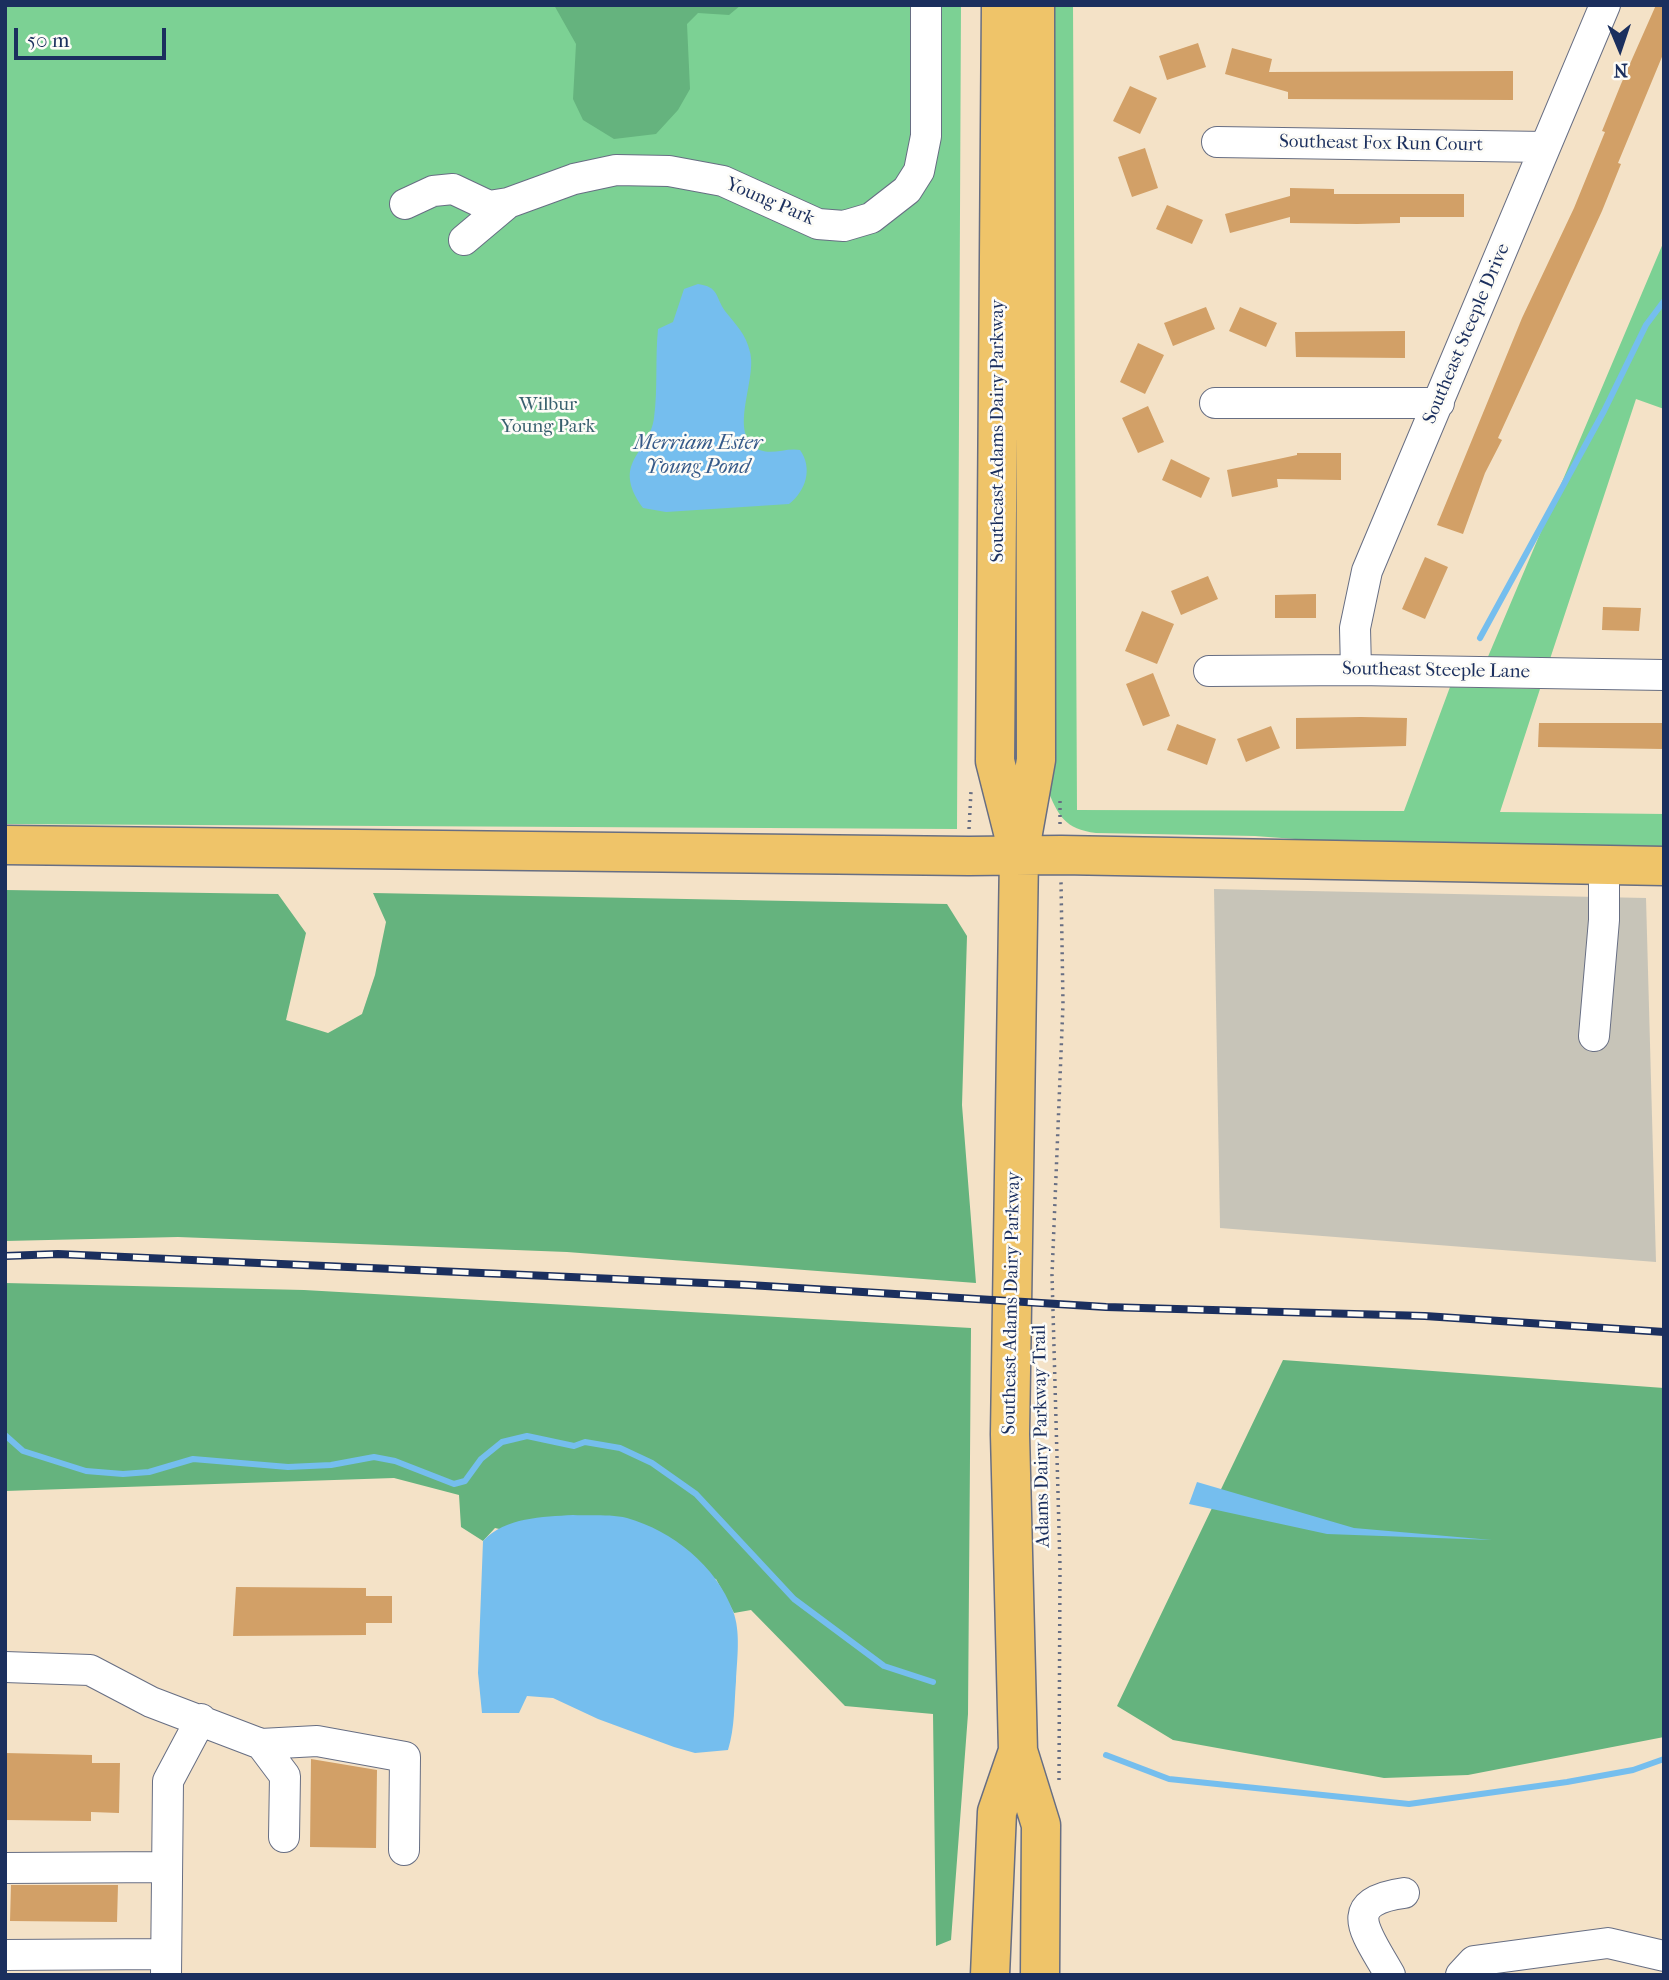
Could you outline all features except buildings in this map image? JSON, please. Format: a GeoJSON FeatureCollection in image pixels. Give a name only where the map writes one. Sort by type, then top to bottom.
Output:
{"type":"FeatureCollection","features":[{"type":"Feature","properties":{"kind":"main road","name":"Southeast Adams Dairy Parkway"},"geometry":{"type":"LineString","coordinates":[[1001,5],[995,761],[1019,855]]}},
{"type":"Feature","properties":{"kind":"main road","name":"Southeast Adams Dairy Parkway"},"geometry":{"type":"LineString","coordinates":[[1035,5],[1037,760],[1019,855],[1010,1434],[1018,1751],[1041,1825],[1040,1975]]}},
{"type":"Feature","properties":{"kind":"main road"},"geometry":{"type":"LineString","coordinates":[[5,845],[1019,855],[1664,866]]}},
{"type":"Feature","properties":{"kind":"main road","name":"Southeast Adams Dairy Parkway"},"geometry":{"type":"LineString","coordinates":[[990,1975],[997,1812],[1018,1751]]}},
{"type":"Feature","properties":{"kind":"street","name":"Young Park"},"geometry":{"type":"LineString","coordinates":[[405,204],[433,191],[453,189],[489,206],[508,203],[584,177],[616,170],[669,171],[723,181],[818,225],[844,226],[871,218],[908,190],[919,171],[926,136],[926,5]]}},
{"type":"Feature","properties":{"kind":"street","name":"Southeast Steeple Drive"},"geometry":{"type":"LineString","coordinates":[[1356,670],[1355,628],[1367,571],[1605,5]]}},
{"type":"Feature","properties":{"kind":"street","name":"Southeast Fox Run Court"},"geometry":{"type":"LineString","coordinates":[[1217,142],[1545,147]]}},
{"type":"Feature","properties":{"kind":"street"},"geometry":{"type":"LineString","coordinates":[[464,240],[508,203]]}},
{"type":"Feature","properties":{"kind":"street"},"geometry":{"type":"LineString","coordinates":[[1215,403],[1439,403]]}},
{"type":"Feature","properties":{"kind":"street","name":"Southeast Steeple Lane"},"geometry":{"type":"LineString","coordinates":[[1209,671],[1356,670],[1664,675]]}},
{"type":"Feature","properties":{"kind":"street"},"geometry":{"type":"LineString","coordinates":[[1594,1036],[1604,920],[1604,864]]}},
{"type":"Feature","properties":{"kind":"street"},"geometry":{"type":"LineString","coordinates":[[5,1667],[90,1670],[151,1702],[261,1744],[317,1741],[405,1757],[404,1850]]}},
{"type":"Feature","properties":{"kind":"street"},"geometry":{"type":"LineString","coordinates":[[5,1955],[166,1964],[168,1781],[201,1719]]}},
{"type":"Feature","properties":{"kind":"street"},"geometry":{"type":"LineString","coordinates":[[261,1744],[285,1776],[284,1837]]}},
{"type":"Feature","properties":{"kind":"street"},"geometry":{"type":"LineString","coordinates":[[5,1868],[167,1867]]}},
{"type":"Feature","properties":{"kind":"street"},"geometry":{"type":"LineString","coordinates":[[1390,1975],[1363,1923],[1363,1913],[1367,1904],[1380,1896],[1404,1893]]}},
{"type":"Feature","properties":{"kind":"street"},"geometry":{"type":"LineString","coordinates":[[1461,1975],[1474,1961],[1608,1943],[1664,1956]]}},
{"type":"Feature","properties":{"kind":"path","name":"Adams Dairy Parkway Trail"},"geometry":{"type":"LineString","coordinates":[[1059,1786],[1060,1566],[1052,1275],[1063,1004],[1061,897]]}},
{"type":"Feature","properties":{"kind":"shaded area"},"geometry":{"type":"Polygon","coordinates":[[[1214,889],[1646,898],[1656,1262],[1220,1228],[1214,889]]]}},
{"type":"Feature","properties":{"kind":"green space","name":"Wilbur Young Park"},"geometry":{"type":"Polygon","coordinates":[[[5,5],[961,5],[957,829],[5,824],[5,5]]]}},
{"type":"Feature","properties":{"kind":"green space"},"geometry":{"type":"Polygon","coordinates":[[[554,5],[741,5],[729,15],[698,13],[687,24],[690,89],[678,110],[656,134],[614,139],[583,120],[573,99],[576,44],[554,5]]]}},
{"type":"Feature","properties":{"kind":"green space"},"geometry":{"type":"Polygon","coordinates":[[[1046,5],[1073,5],[1077,810],[1404,811],[1450,687],[1540,689],[1500,812],[1664,814],[1664,852],[1415,848],[1255,836],[1096,833],[1077,828],[1064,820],[1047,788],[1046,5]]]}},
{"type":"Feature","properties":{"kind":"green space"},"geometry":{"type":"Polygon","coordinates":[[[1664,241],[1664,409],[1636,399],[1549,662],[1487,659],[1664,241]]]}},
{"type":"Feature","properties":{"kind":"green space"},"geometry":{"type":"Polygon","coordinates":[[[5,890],[278,894],[306,933],[286,1020],[328,1033],[362,1014],[375,975],[386,922],[373,893],[947,904],[967,936],[962,1105],[976,1283],[567,1252],[178,1237],[5,1241],[5,890]]]}},
{"type":"Feature","properties":{"kind":"green space"},"geometry":{"type":"Polygon","coordinates":[[[5,1283],[304,1290],[971,1328],[968,1714],[951,1940],[936,1946],[933,1714],[845,1706],[751,1610],[734,1613],[716,1579],[495,1528],[483,1541],[461,1527],[459,1495],[394,1478],[5,1491],[5,1283]]]}},
{"type":"Feature","properties":{"kind":"green space"},"geometry":{"type":"Polygon","coordinates":[[[1283,1360],[1664,1388],[1664,1737],[1468,1775],[1384,1778],[1173,1740],[1117,1706],[1283,1360]]]}},
{"type":"Feature","properties":{"kind":"water","name":"Merriam Ester Young Pond"},"geometry":{"type":"Polygon","coordinates":[[[698,284],[710,287],[716,293],[725,311],[743,335],[750,352],[750,375],[744,415],[747,438],[753,446],[764,451],[800,450],[804,457],[806,479],[800,493],[789,504],[666,512],[643,508],[634,492],[630,480],[631,469],[651,430],[654,418],[658,329],[673,322],[684,289],[698,284]]]}},
{"type":"Feature","properties":{"kind":"water"},"geometry":{"type":"Polygon","coordinates":[[[1197,1482],[1354,1528],[1492,1540],[1327,1534],[1189,1504],[1197,1482]]]}},
{"type":"Feature","properties":{"kind":"water"},"geometry":{"type":"Polygon","coordinates":[[[573,1515],[621,1517],[644,1524],[691,1552],[716,1579],[733,1611],[738,1637],[734,1716],[728,1750],[695,1753],[674,1747],[598,1719],[553,1698],[527,1696],[519,1713],[482,1713],[478,1673],[483,1541],[502,1527],[513,1523],[573,1515]]]}},
{"type":"Feature","properties":{"kind":"waterway"},"geometry":{"type":"LineString","coordinates":[[1480,638],[1604,411],[1646,325],[1664,301]]}},
{"type":"Feature","properties":{"kind":"waterway"},"geometry":{"type":"LineString","coordinates":[[5,1435],[23,1451],[86,1471],[123,1474],[149,1472],[193,1459],[288,1467],[331,1465],[374,1457],[395,1461],[454,1484],[465,1481],[481,1459],[502,1442],[527,1436],[574,1446],[585,1442],[620,1448],[652,1463],[696,1494],[794,1599],[884,1666],[933,1682]]}},
{"type":"Feature","properties":{"kind":"waterway"},"geometry":{"type":"LineString","coordinates":[[1106,1755],[1169,1779],[1409,1804],[1567,1782],[1633,1770],[1664,1759]]}},
{"type":"Feature","properties":{"kind":"railway"},"geometry":{"type":"LineString","coordinates":[[5,1256],[58,1254],[749,1285],[1106,1307],[1425,1316],[1664,1332]]}}]}
